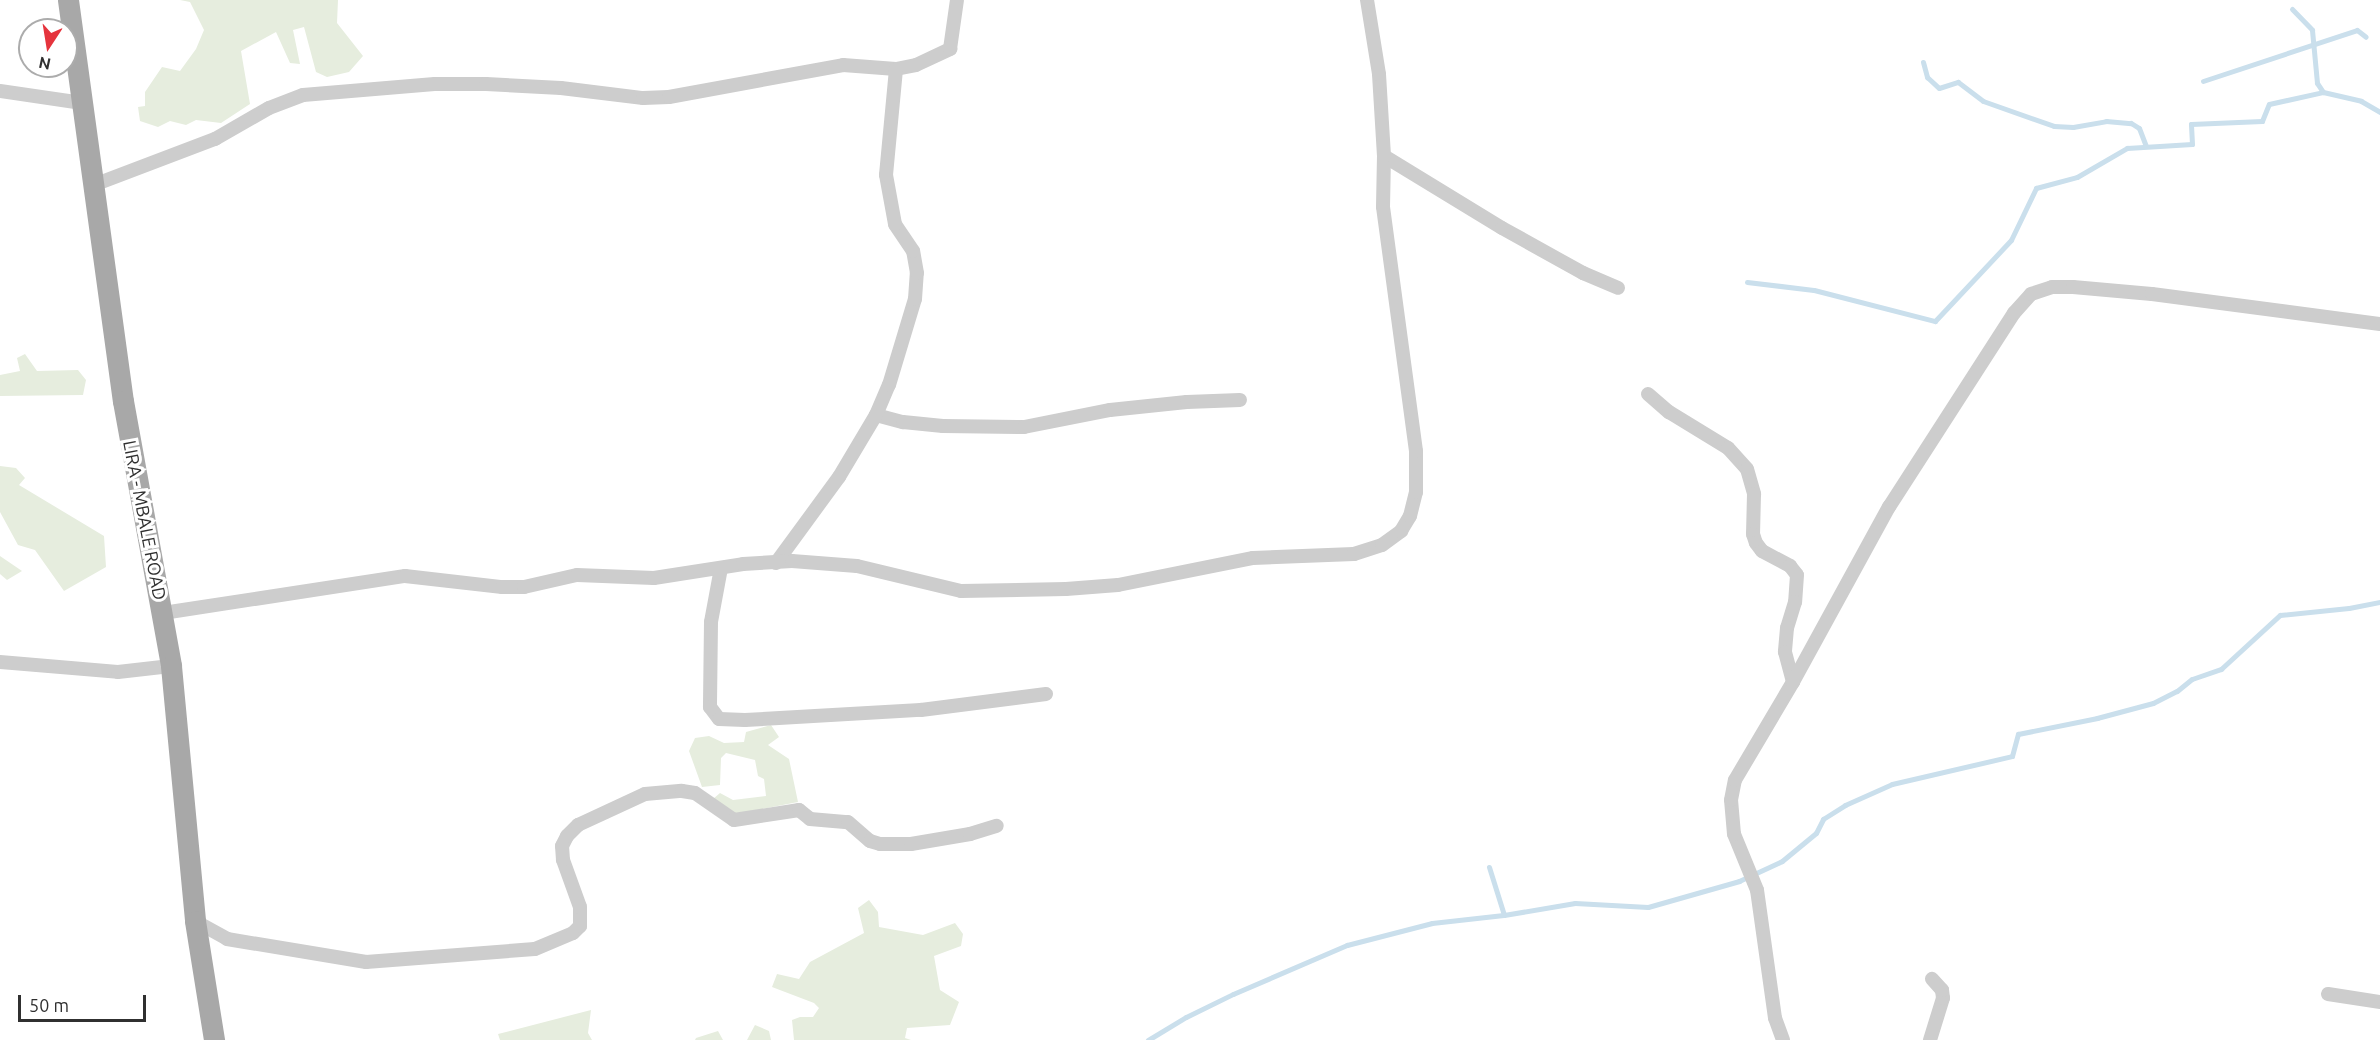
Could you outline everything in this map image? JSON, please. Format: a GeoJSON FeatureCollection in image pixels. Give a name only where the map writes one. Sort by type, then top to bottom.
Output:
{"type":"FeatureCollection","features":[{"type":"Feature","properties":{"kind":"main road","name":"LIRA - MBALE ROAD"},"geometry":{"type":"LineString","coordinates":[[68,0],[91,186],[123,401],[171,666],[195,921],[214,1040]]}},
{"type":"Feature","properties":{"kind":"street"},"geometry":{"type":"LineString","coordinates":[[91,186],[215,139],[269,108],[303,95],[435,84],[486,84],[561,88],[643,98],[669,97],[843,65],[896,69],[916,65],[951,49],[957,0]]}},
{"type":"Feature","properties":{"kind":"street"},"geometry":{"type":"LineString","coordinates":[[163,613],[405,576],[502,587],[540,585],[578,575],[654,578],[792,561],[857,566],[962,591],[1056,590],[1118,585],[1253,558],[1354,554],[1382,546],[1407,522],[1415,499],[1416,484],[1412,413],[1383,207],[1384,156],[1379,74],[1367,0]]}},
{"type":"Feature","properties":{"kind":"street"},"geometry":{"type":"LineString","coordinates":[[776,563],[839,477],[876,415],[889,384],[915,299],[916,273],[912,251],[895,224],[886,174],[896,69]]}},
{"type":"Feature","properties":{"kind":"street"},"geometry":{"type":"LineString","coordinates":[[0,91],[82,103]]}},
{"type":"Feature","properties":{"kind":"street"},"geometry":{"type":"LineString","coordinates":[[1384,156],[1502,228],[1583,273],[1618,288]]}},
{"type":"Feature","properties":{"kind":"street"},"geometry":{"type":"LineString","coordinates":[[1783,1040],[1774,1010],[1756,890],[1734,834],[1731,800],[1735,780],[1793,682],[1889,507],[2014,313],[2031,294],[2052,287],[2152,294],[2380,324]]}},
{"type":"Feature","properties":{"kind":"street"},"geometry":{"type":"LineString","coordinates":[[1648,394],[1669,412],[1728,448],[1747,469],[1754,494],[1756,543],[1762,551],[1793,568],[1797,575],[1796,596],[1787,628],[1785,652],[1793,682]]}},
{"type":"Feature","properties":{"kind":"street"},"geometry":{"type":"LineString","coordinates":[[876,415],[903,422],[943,426],[1024,427],[1110,410],[1187,402],[1240,400]]}},
{"type":"Feature","properties":{"kind":"street"},"geometry":{"type":"LineString","coordinates":[[721,568],[711,622],[710,707],[719,719],[744,720],[931,709],[1046,694]]}},
{"type":"Feature","properties":{"kind":"street"},"geometry":{"type":"LineString","coordinates":[[0,662],[118,672],[171,666]]}},
{"type":"Feature","properties":{"kind":"street"},"geometry":{"type":"LineString","coordinates":[[195,921],[227,939],[366,962],[535,949],[573,933],[580,926],[580,907],[562,860],[562,846],[567,836],[578,825],[645,794],[682,791],[695,793],[734,820],[799,810],[810,819],[848,822],[870,841],[880,844],[910,844],[970,834],[997,826]]}},
{"type":"Feature","properties":{"kind":"street"},"geometry":{"type":"LineString","coordinates":[[1930,1040],[1942,1011],[1943,998],[1942,990],[1932,979]]}},
{"type":"Feature","properties":{"kind":"street"},"geometry":{"type":"LineString","coordinates":[[2328,994],[2380,1002]]}},
{"type":"Feature","properties":{"kind":"green space"},"geometry":{"type":"Polygon","coordinates":[[[180,0],[338,0],[337,23],[363,56],[349,72],[327,77],[316,72],[304,27],[293,30],[300,64],[290,63],[276,32],[241,51],[250,104],[221,123],[196,120],[186,125],[170,121],[158,127],[140,121],[138,107],[145,106],[145,92],[162,67],[180,71],[196,49],[204,30],[190,2],[180,0]]]}},
{"type":"Feature","properties":{"kind":"green space"},"geometry":{"type":"Polygon","coordinates":[[[25,354],[37,371],[78,370],[86,380],[83,395],[0,396],[0,375],[20,371],[17,358],[25,354]]]}},
{"type":"Feature","properties":{"kind":"green space"},"geometry":{"type":"Polygon","coordinates":[[[0,466],[16,468],[25,478],[19,485],[104,536],[106,567],[64,591],[35,550],[18,545],[0,512],[0,466]]]}},
{"type":"Feature","properties":{"kind":"green space"},"geometry":{"type":"Polygon","coordinates":[[[0,556],[22,571],[7,580],[0,574],[0,556]]]}},
{"type":"Feature","properties":{"kind":"green space"},"geometry":{"type":"Polygon","coordinates":[[[771,725],[779,737],[768,745],[789,759],[798,802],[732,815],[713,799],[720,793],[733,800],[766,796],[764,779],[758,776],[755,760],[726,753],[721,758],[720,785],[702,787],[689,751],[695,738],[709,736],[724,743],[744,742],[746,732],[771,725]]]}},
{"type":"Feature","properties":{"kind":"green space"},"geometry":{"type":"Polygon","coordinates":[[[869,900],[878,912],[879,927],[923,935],[955,923],[963,934],[961,946],[934,956],[940,990],[959,1002],[950,1025],[907,1028],[905,1038],[911,1040],[794,1040],[792,1020],[800,1017],[813,1017],[819,1008],[814,1003],[772,987],[777,974],[799,979],[810,962],[864,933],[858,908],[869,900]]]}},
{"type":"Feature","properties":{"kind":"green space"},"geometry":{"type":"Polygon","coordinates":[[[591,1010],[588,1033],[592,1040],[500,1040],[498,1034],[591,1010]]]}},
{"type":"Feature","properties":{"kind":"green space"},"geometry":{"type":"Polygon","coordinates":[[[755,1025],[769,1031],[771,1040],[747,1040],[755,1025]]]}},
{"type":"Feature","properties":{"kind":"green space"},"geometry":{"type":"Polygon","coordinates":[[[718,1031],[723,1040],[695,1040],[696,1038],[718,1031]]]}},
{"type":"Feature","properties":{"kind":"waterway"},"geometry":{"type":"LineString","coordinates":[[2292,9],[2312,30],[2317,83],[2323,92]]}},
{"type":"Feature","properties":{"kind":"waterway"},"geometry":{"type":"LineString","coordinates":[[2203,81],[2357,30],[2366,37]]}},
{"type":"Feature","properties":{"kind":"waterway"},"geometry":{"type":"LineString","coordinates":[[1923,62],[1927,77],[1939,88],[1958,82],[1983,101],[2054,126],[2073,127],[2106,121],[2131,123],[2139,128],[2146,146]]}},
{"type":"Feature","properties":{"kind":"waterway"},"geometry":{"type":"LineString","coordinates":[[1747,282],[1814,290],[1935,321],[2011,240],[2036,188],[2077,177],[2127,148],[2192,144],[2191,124],[2262,121],[2269,104],[2323,92],[2361,101],[2380,112]]}},
{"type":"Feature","properties":{"kind":"waterway"},"geometry":{"type":"LineString","coordinates":[[1489,867],[1504,915],[1575,903],[1648,907],[1739,881],[1782,861],[1816,833],[1823,819],[1845,805],[1892,784],[2012,756],[2018,734],[2097,718],[2153,703],[2177,691],[2192,679],[2221,669],[2280,615],[2349,608],[2380,602]]}},
{"type":"Feature","properties":{"kind":"waterway"},"geometry":{"type":"LineString","coordinates":[[1148,1040],[1186,1017],[1233,994],[1347,945],[1432,923],[1504,915]]}}]}
